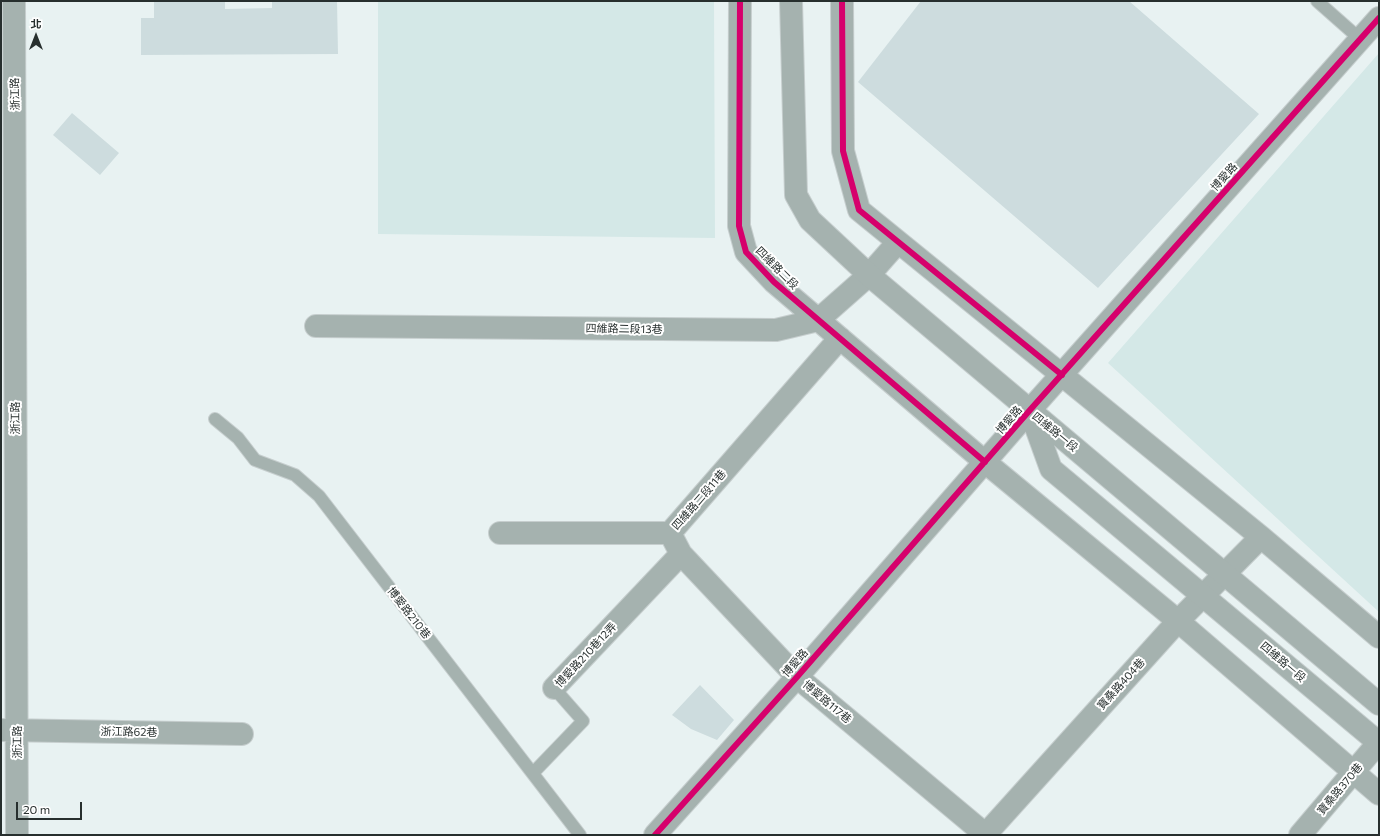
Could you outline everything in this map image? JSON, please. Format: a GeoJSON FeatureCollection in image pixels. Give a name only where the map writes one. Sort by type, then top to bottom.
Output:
{"type":"FeatureCollection","features":[{"type":"Feature","properties":{"kind":"street","name":"浙江路"},"geometry":{"type":"LineString","coordinates":[[14,1],[8,114],[8,537],[9,730],[17,835]]}},
{"type":"Feature","properties":{"kind":"street","name":"四維路二段"},"geometry":{"type":"LineString","coordinates":[[740,1],[739,226],[746,252],[774,282],[985,462]]}},
{"type":"Feature","properties":{"kind":"street"},"geometry":{"type":"LineString","coordinates":[[791,1],[796,195],[810,220],[869,275],[1030,410]]}},
{"type":"Feature","properties":{"kind":"street"},"geometry":{"type":"LineString","coordinates":[[842,1],[843,151],[859,210],[1261,537],[1379,637]]}},
{"type":"Feature","properties":{"kind":"street","name":"博愛路"},"geometry":{"type":"LineString","coordinates":[[654,835],[797,677],[1030,410],[1062,376],[1379,18]]}},
{"type":"Feature","properties":{"kind":"street","name":"四維路二段13巷"},"geometry":{"type":"LineString","coordinates":[[316,326],[776,330],[818,320],[869,275],[898,242]]}},
{"type":"Feature","properties":{"kind":"street","name":"四維路二段11巷"},"geometry":{"type":"LineString","coordinates":[[500,533],[670,533],[840,338]]}},
{"type":"Feature","properties":{"kind":"street","name":"四維路一段"},"geometry":{"type":"LineString","coordinates":[[1030,410],[1379,704]]}},
{"type":"Feature","properties":{"kind":"street","name":"四維路一段"},"geometry":{"type":"LineString","coordinates":[[1030,410],[1051,469],[1379,742]]}},
{"type":"Feature","properties":{"kind":"street"},"geometry":{"type":"LineString","coordinates":[[985,462],[1178,621],[1379,794]]}},
{"type":"Feature","properties":{"kind":"street","name":"博愛路117巷"},"geometry":{"type":"LineString","coordinates":[[670,533],[681,554],[797,677],[985,835]]}},
{"type":"Feature","properties":{"kind":"street","name":"寶桑路404巷"},"geometry":{"type":"LineString","coordinates":[[985,835],[1178,621],[1261,537]]}},
{"type":"Feature","properties":{"kind":"street","name":"博愛路210巷12弄"},"geometry":{"type":"LineString","coordinates":[[554,688],[681,554]]}},
{"type":"Feature","properties":{"kind":"street","name":"浙江路62巷"},"geometry":{"type":"LineString","coordinates":[[9,730],[242,734]]}},
{"type":"Feature","properties":{"kind":"street","name":"寶桑路370巷"},"geometry":{"type":"LineString","coordinates":[[1300,835],[1379,742]]}},
{"type":"Feature","properties":{"kind":"lane"},"geometry":{"type":"LineString","coordinates":[[1317,1],[1360,39]]}},
{"type":"Feature","properties":{"kind":"lane","name":"博愛路210巷"},"geometry":{"type":"LineString","coordinates":[[215,419],[238,438],[255,460],[294,475],[319,496],[580,835]]}},
{"type":"Feature","properties":{"kind":"lane","name":"博愛路210巷12弄"},"geometry":{"type":"LineString","coordinates":[[533,773],[583,721],[554,688]]}},
{"type":"Feature","properties":{"kind":"shaded area"},"geometry":{"type":"Polygon","coordinates":[[[378,1],[714,1],[715,238],[378,234],[378,1]]]}},
{"type":"Feature","properties":{"kind":"shaded area"},"geometry":{"type":"Polygon","coordinates":[[[1379,53],[1379,612],[1108,363],[1379,53]]]}},
{"type":"Feature","properties":{"kind":"building"},"geometry":{"type":"Polygon","coordinates":[[[154,1],[225,1],[225,9],[272,8],[272,1],[337,1],[338,54],[141,55],[141,18],[154,18],[154,1]]]}},
{"type":"Feature","properties":{"kind":"building"},"geometry":{"type":"Polygon","coordinates":[[[921,1],[1129,1],[1259,114],[1098,288],[858,82],[921,1]]]}},
{"type":"Feature","properties":{"kind":"building"},"geometry":{"type":"Polygon","coordinates":[[[72,113],[119,153],[100,175],[53,135],[72,113]]]}},
{"type":"Feature","properties":{"kind":"building"},"geometry":{"type":"Polygon","coordinates":[[[700,685],[734,720],[717,740],[691,729],[672,715],[700,685]]]}},
{"type":"Feature","properties":{"kind":"cycle path"},"geometry":{"type":"LineString","coordinates":[[740,1],[739,226],[746,252],[774,282],[985,462]]}},
{"type":"Feature","properties":{"kind":"cycle path"},"geometry":{"type":"LineString","coordinates":[[842,1],[843,151],[859,210],[1062,375]]}},
{"type":"Feature","properties":{"kind":"cycle path"},"geometry":{"type":"LineString","coordinates":[[655,835],[797,677],[1030,410],[1379,18]]}}]}
